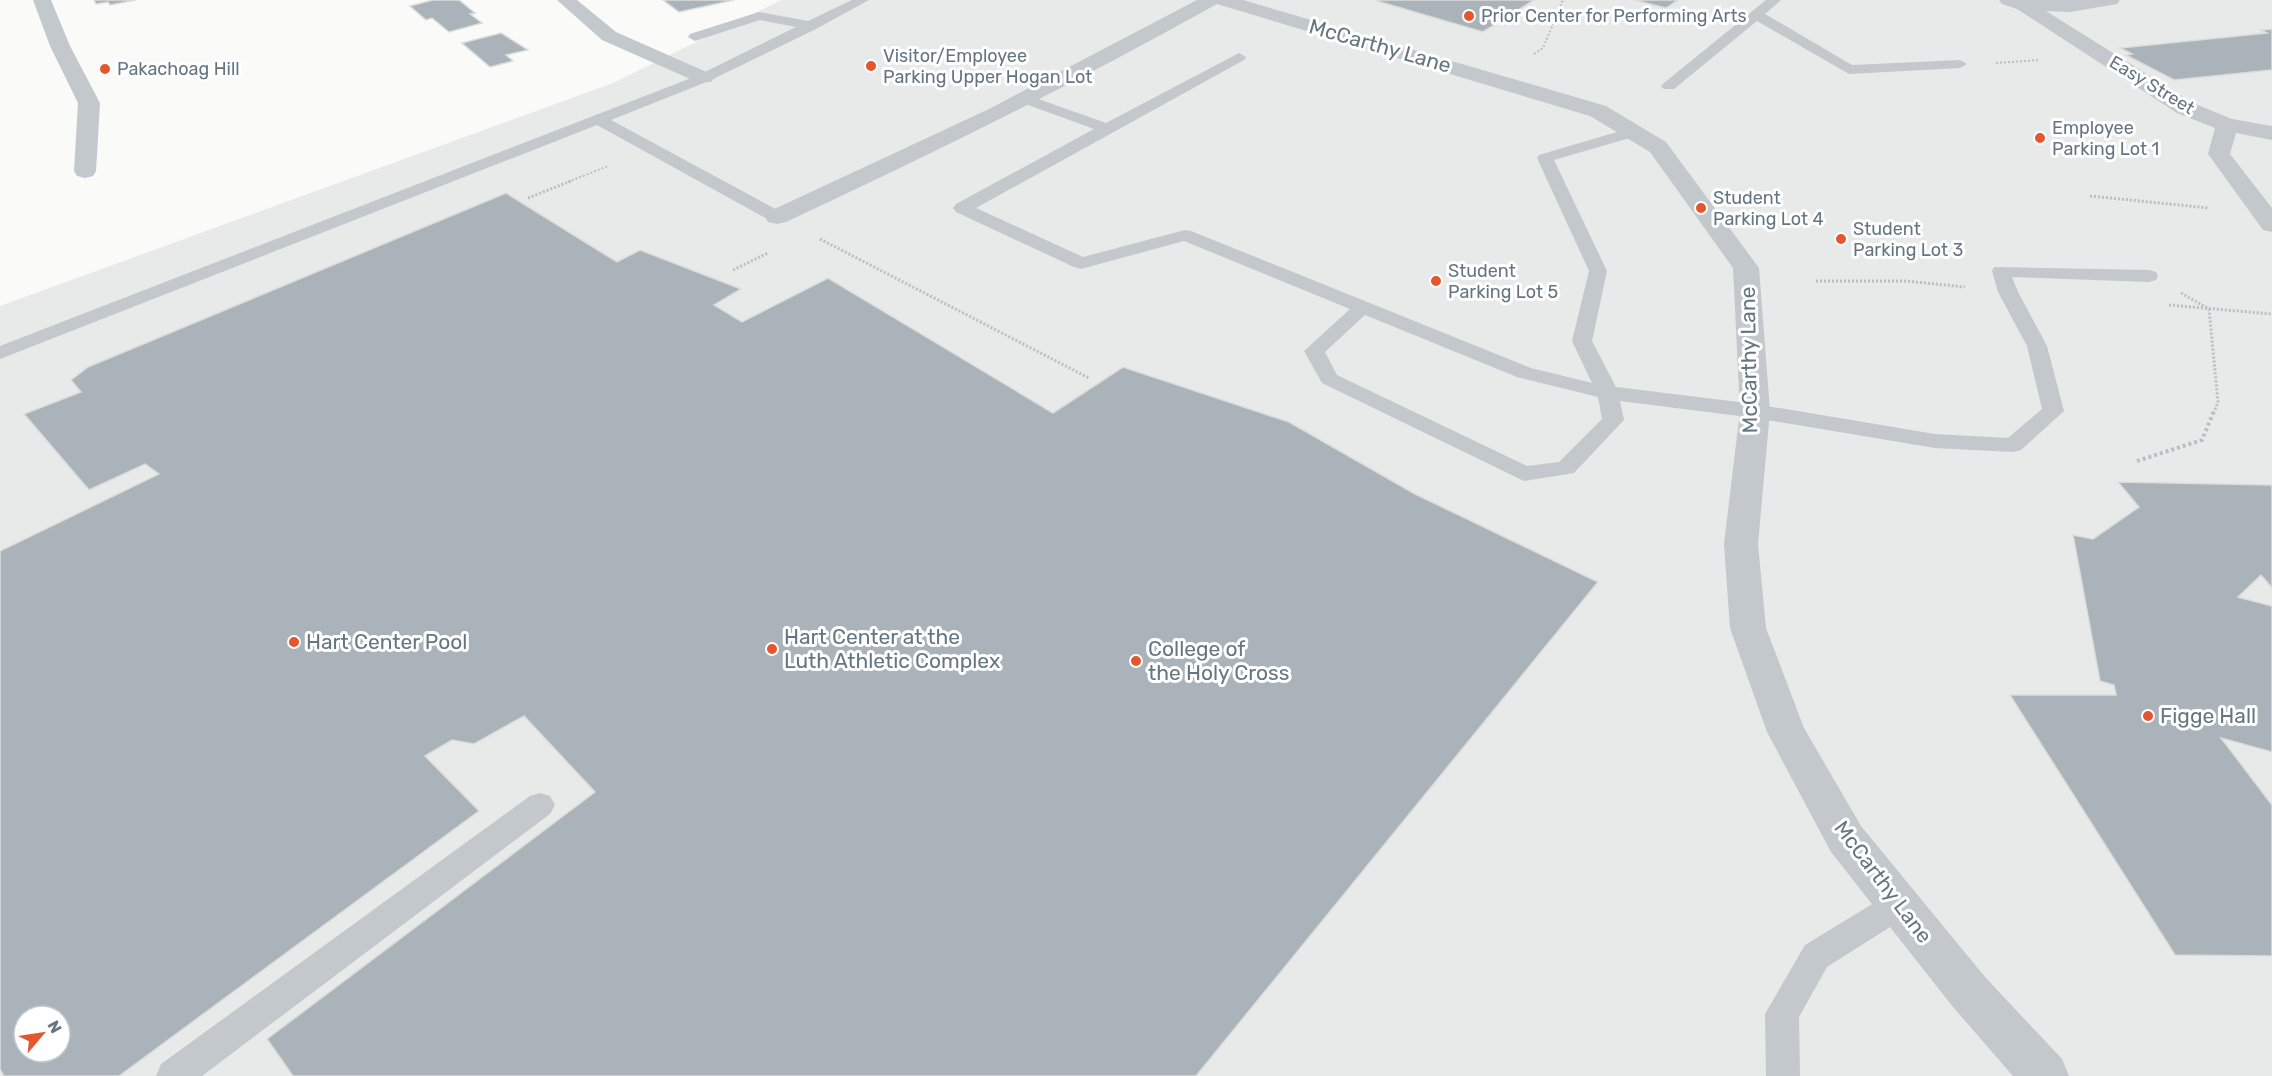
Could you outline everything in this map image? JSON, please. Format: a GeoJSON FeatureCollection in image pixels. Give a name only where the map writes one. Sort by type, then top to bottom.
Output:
{"type":"FeatureCollection","features":[{"type":"Feature","properties":{"kind":"street"},"geometry":{"type":"LineString","coordinates":[[42,0],[60,46],[89,103],[85,171]]}},
{"type":"Feature","properties":{"kind":"street"},"geometry":{"type":"LineString","coordinates":[[566,0],[609,36],[704,78]]}},
{"type":"Feature","properties":{"kind":"street"},"geometry":{"type":"LineString","coordinates":[[777,217],[1025,99],[1152,34],[1211,0]]}},
{"type":"Feature","properties":{"kind":"street","name":"McCarthy Lane"},"geometry":{"type":"LineString","coordinates":[[1223,0],[1598,111],[1658,147],[1746,268],[1755,411],[1741,544],[1748,628],[1786,732],[1846,839],[1969,992],[2044,1076]]}},
{"type":"Feature","properties":{"kind":"street"},"geometry":{"type":"LineString","coordinates":[[2016,3],[2070,6],[2111,0]]}},
{"type":"Feature","properties":{"kind":"street","name":"Easy Street"},"geometry":{"type":"LineString","coordinates":[[2016,3],[2184,108],[2227,125],[2272,133]]}},
{"type":"Feature","properties":{"kind":"street"},"geometry":{"type":"LineString","coordinates":[[2227,125],[2219,154],[2272,225]]}},
{"type":"Feature","properties":{"kind":"lane"},"geometry":{"type":"LineString","coordinates":[[0,353],[704,78],[862,0]]}},
{"type":"Feature","properties":{"kind":"lane"},"geometry":{"type":"LineString","coordinates":[[1669,86],[1774,0]]}},
{"type":"Feature","properties":{"kind":"lane"},"geometry":{"type":"LineString","coordinates":[[1756,14],[1849,70],[1960,64]]}},
{"type":"Feature","properties":{"kind":"lane"},"geometry":{"type":"LineString","coordinates":[[695,37],[759,16],[811,26]]}},
{"type":"Feature","properties":{"kind":"lane"},"geometry":{"type":"LineString","coordinates":[[1239,57],[962,208],[1081,263],[1185,235],[1524,373],[1608,393],[1755,411],[1935,441],[2013,445],[2053,411],[2037,346],[2008,292],[2001,271],[2149,276]]}},
{"type":"Feature","properties":{"kind":"lane"},"geometry":{"type":"LineString","coordinates":[[1025,99],[1108,129]]}},
{"type":"Feature","properties":{"kind":"lane"},"geometry":{"type":"LineString","coordinates":[[599,120],[777,217]]}},
{"type":"Feature","properties":{"kind":"lane"},"geometry":{"type":"LineString","coordinates":[[1362,308],[1314,351],[1329,379],[1524,474],[1566,468],[1613,420],[1608,393],[1582,341],[1598,271],[1545,158],[1634,132]]}},
{"type":"Feature","properties":{"kind":"lane"},"geometry":{"type":"LineString","coordinates":[[173,1076],[540,805]]}},
{"type":"Feature","properties":{"kind":"lane"},"geometry":{"type":"LineString","coordinates":[[1783,1076],[1782,1014],[1816,956],[1898,905]]}},
{"type":"Feature","properties":{"kind":"path"},"geometry":{"type":"LineString","coordinates":[[1533,54],[1543,48],[1563,0]]}},
{"type":"Feature","properties":{"kind":"path"},"geometry":{"type":"LineString","coordinates":[[528,198],[612,164]]}},
{"type":"Feature","properties":{"kind":"path"},"geometry":{"type":"LineString","coordinates":[[2090,196],[2215,208]]}},
{"type":"Feature","properties":{"kind":"path"},"geometry":{"type":"LineString","coordinates":[[777,217],[1089,378]]}},
{"type":"Feature","properties":{"kind":"path"},"geometry":{"type":"LineString","coordinates":[[1816,281],[1906,281],[1952,286]]}},
{"type":"Feature","properties":{"kind":"path"},"geometry":{"type":"LineString","coordinates":[[2171,305],[2272,314]]}},
{"type":"Feature","properties":{"kind":"path"},"geometry":{"type":"LineString","coordinates":[[2137,461],[2202,440],[2218,402],[2210,319]]}},
{"type":"Feature","properties":{"kind":"shaded area","name":"College of the Holy Cross"},"geometry":{"type":"Polygon","coordinates":[[[781,0],[2272,0],[2272,1076],[0,1076],[0,306],[613,83],[781,0]]]}},
{"type":"Feature","properties":{"kind":"building"},"geometry":{"type":"Polygon","coordinates":[[[94,0],[136,0],[110,5],[108,2],[96,4],[94,0]]]}},
{"type":"Feature","properties":{"kind":"building"},"geometry":{"type":"Polygon","coordinates":[[[433,0],[459,0],[475,13],[470,14],[482,23],[449,32],[432,18],[426,20],[410,6],[433,0]]]}},
{"type":"Feature","properties":{"kind":"building"},"geometry":{"type":"Polygon","coordinates":[[[663,0],[734,0],[679,12],[663,0]]]}},
{"type":"Feature","properties":{"kind":"building","name":"Prior Center for Performing Arts"},"geometry":{"type":"Polygon","coordinates":[[[1378,0],[1534,0],[1483,32],[1377,1],[1378,0]]]}},
{"type":"Feature","properties":{"kind":"building","name":"Prior Center for Performing Arts"},"geometry":{"type":"Polygon","coordinates":[[[1634,0],[1678,0],[1666,8],[1634,0]]]}},
{"type":"Feature","properties":{"kind":"building"},"geometry":{"type":"Polygon","coordinates":[[[2272,29],[2272,70],[2174,80],[2126,55],[2132,54],[2120,48],[2267,33],[2261,30],[2272,29]]]}},
{"type":"Feature","properties":{"kind":"building"},"geometry":{"type":"Polygon","coordinates":[[[501,33],[528,50],[506,55],[513,61],[490,67],[462,43],[501,33]]]}},
{"type":"Feature","properties":{"kind":"building","name":"Hart Center at the Luth Athletic Complex"},"geometry":{"type":"Polygon","coordinates":[[[506,193],[617,262],[640,250],[741,289],[714,305],[742,322],[828,278],[1053,413],[1123,367],[1289,422],[1415,494],[1598,582],[1196,1076],[293,1076],[267,1039],[595,792],[524,716],[474,744],[452,740],[425,756],[479,811],[119,1076],[4,1076],[0,1069],[0,551],[159,474],[145,464],[89,490],[24,414],[81,392],[71,380],[88,367],[506,193]]]}},
{"type":"Feature","properties":{"kind":"building","name":"Figge Hall"},"geometry":{"type":"Polygon","coordinates":[[[2118,482],[2272,485],[2272,588],[2261,575],[2238,597],[2272,606],[2272,752],[2221,738],[2272,805],[2272,956],[2175,955],[2010,695],[2116,695],[2114,685],[2100,681],[2073,535],[2093,539],[2139,507],[2118,482]]]}},
{"type":"Feature","properties":{"kind":"place","name":"Prior Center for Performing Arts"},"geometry":{"type":"Point","coordinates":[1469,16]}},
{"type":"Feature","properties":{"kind":"place","name":"Visitor/Employee Parking Upper Hogan Lot"},"geometry":{"type":"Point","coordinates":[871,66]}},
{"type":"Feature","properties":{"kind":"place","name":"Pakachoag Hill"},"geometry":{"type":"Point","coordinates":[105,69]}},
{"type":"Feature","properties":{"kind":"place","name":"Employee Parking Lot 1"},"geometry":{"type":"Point","coordinates":[2040,138]}},
{"type":"Feature","properties":{"kind":"place","name":"Student Parking Lot 4"},"geometry":{"type":"Point","coordinates":[1701,208]}},
{"type":"Feature","properties":{"kind":"place","name":"Student Parking Lot 3"},"geometry":{"type":"Point","coordinates":[1841,239]}},
{"type":"Feature","properties":{"kind":"place","name":"Student Parking Lot 5"},"geometry":{"type":"Point","coordinates":[1436,281]}},
{"type":"Feature","properties":{"kind":"place","name":"Hart Center Pool"},"geometry":{"type":"Point","coordinates":[294,642]}},
{"type":"Feature","properties":{"kind":"place","name":"Hart Center at the Luth Athletic Complex"},"geometry":{"type":"Point","coordinates":[772,649]}},
{"type":"Feature","properties":{"kind":"place","name":"College of the Holy Cross"},"geometry":{"type":"Point","coordinates":[1136,661]}},
{"type":"Feature","properties":{"kind":"place","name":"Figge Hall"},"geometry":{"type":"Point","coordinates":[2148,716]}}]}
